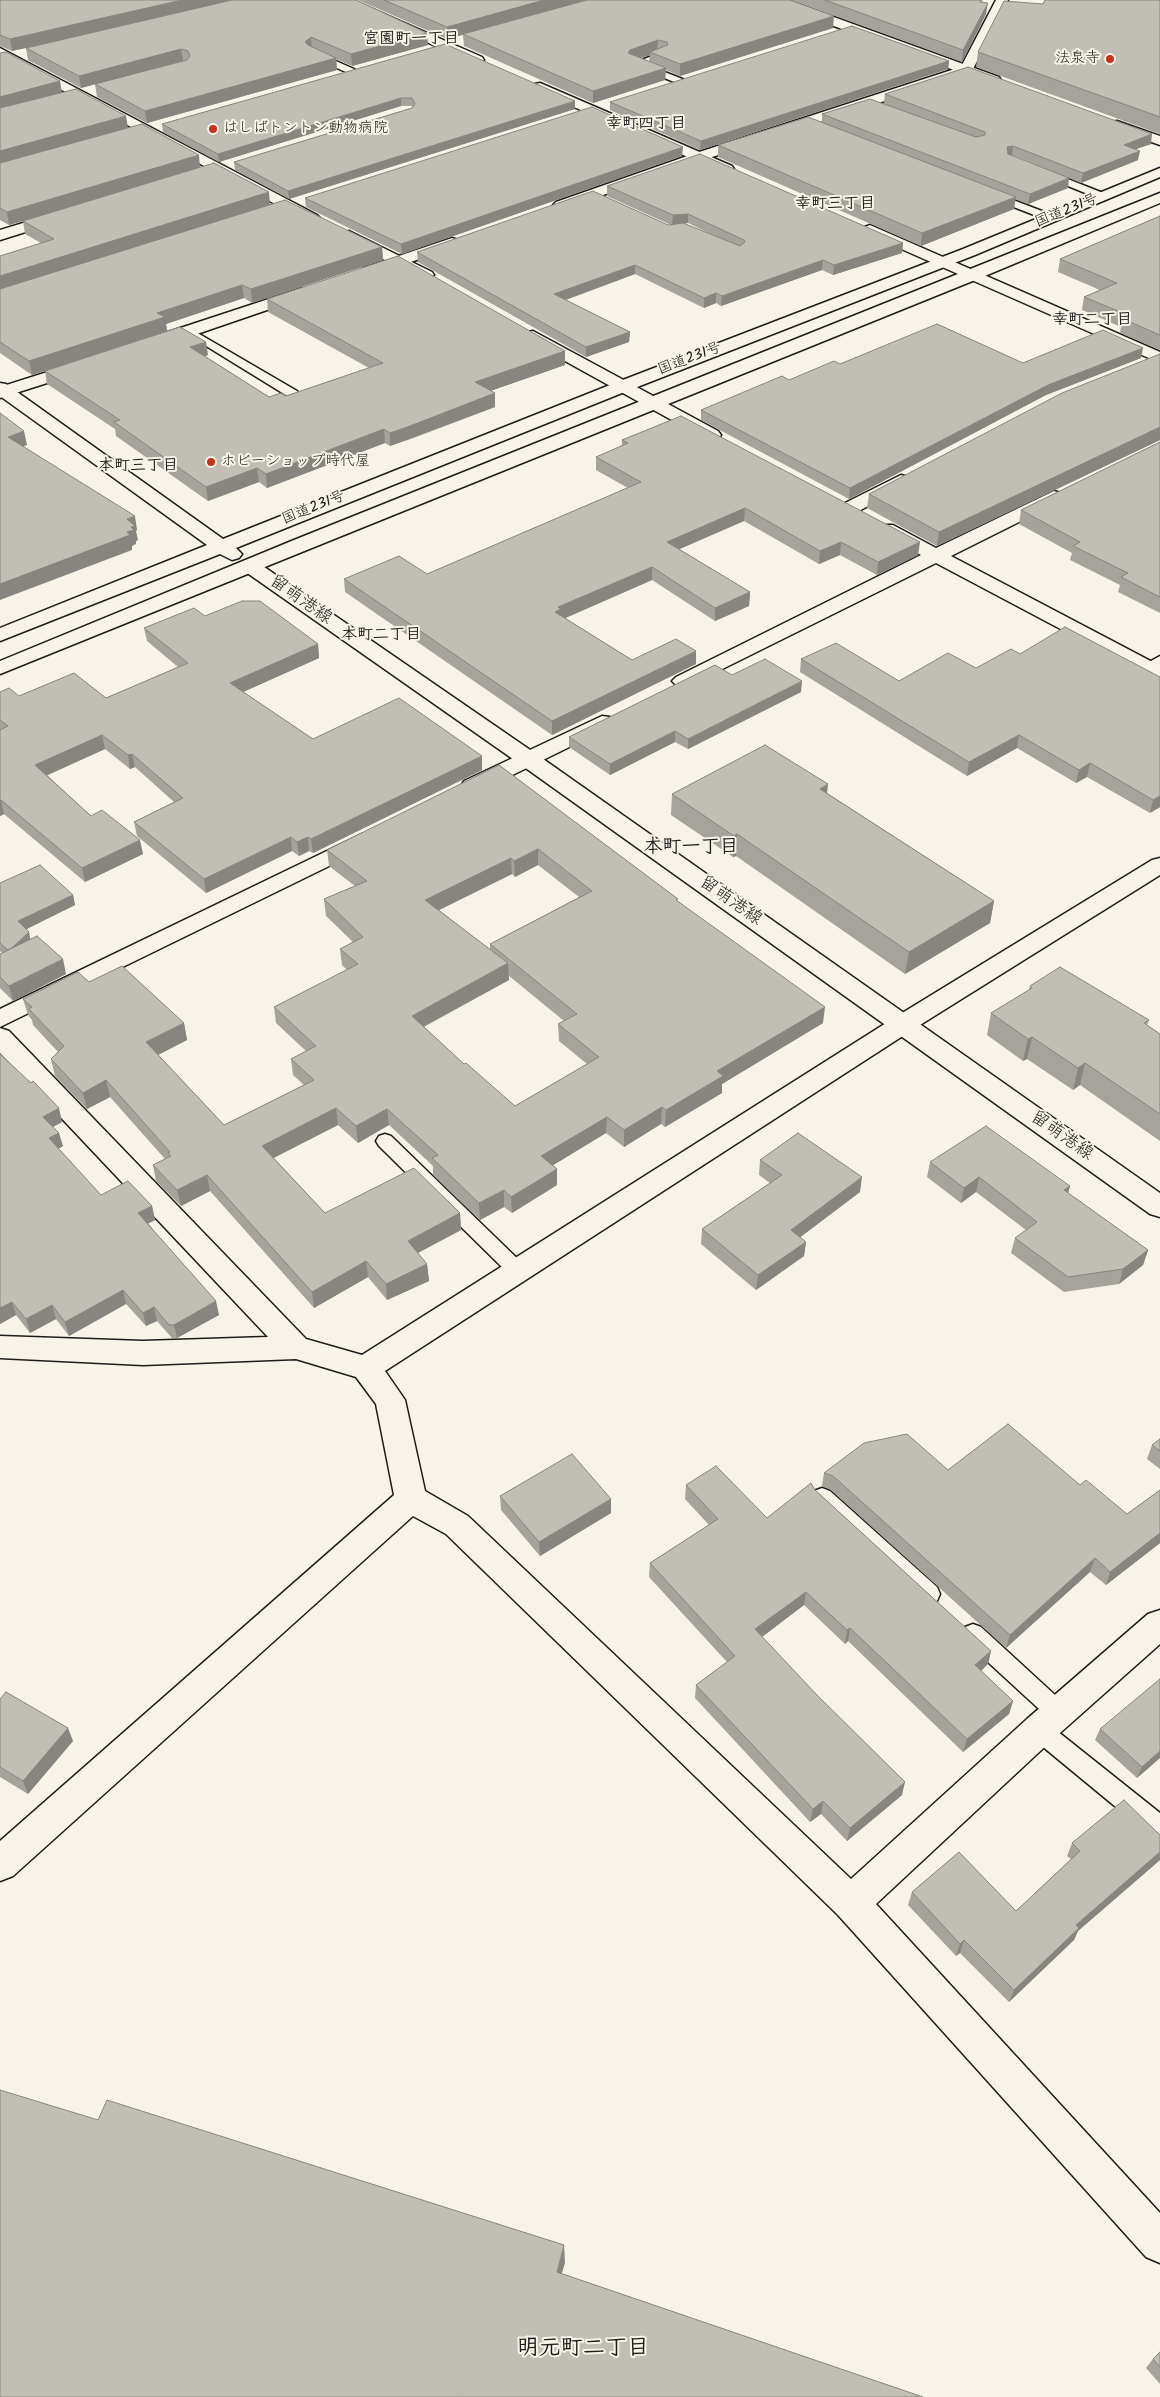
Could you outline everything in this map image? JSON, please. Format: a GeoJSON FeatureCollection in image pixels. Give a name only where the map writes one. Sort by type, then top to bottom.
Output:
{"type":"FeatureCollection","features":[{"type":"Feature","properties":{"kind":"main road"},"geometry":{"type":"LineString","coordinates":[[342,0],[488,64]]}},
{"type":"Feature","properties":{"kind":"main road"},"geometry":{"type":"LineString","coordinates":[[775,0],[1003,83]]}},
{"type":"Feature","properties":{"kind":"main road"},"geometry":{"type":"LineString","coordinates":[[546,210],[698,157],[966,70],[1002,0]]}},
{"type":"Feature","properties":{"kind":"main road"},"geometry":{"type":"LineString","coordinates":[[832,34],[851,28]]}},
{"type":"Feature","properties":{"kind":"main road"},"geometry":{"type":"LineString","coordinates":[[425,50],[463,40]]}},
{"type":"Feature","properties":{"kind":"main road"},"geometry":{"type":"LineString","coordinates":[[3,57],[28,54]]}},
{"type":"Feature","properties":{"kind":"main road"},"geometry":{"type":"LineString","coordinates":[[3,57],[219,167],[289,207],[401,261],[443,285]]}},
{"type":"Feature","properties":{"kind":"main road"},"geometry":{"type":"LineString","coordinates":[[332,76],[356,70]]}},
{"type":"Feature","properties":{"kind":"main road"},"geometry":{"type":"LineString","coordinates":[[664,88],[700,76]]}},
{"type":"Feature","properties":{"kind":"main road"},"geometry":{"type":"LineString","coordinates":[[523,80],[743,176]]}},
{"type":"Feature","properties":{"kind":"main road"},"geometry":{"type":"LineString","coordinates":[[62,100],[99,90]]}},
{"type":"Feature","properties":{"kind":"main road"},"geometry":{"type":"LineString","coordinates":[[574,117],[611,105]]}},
{"type":"Feature","properties":{"kind":"main road"},"geometry":{"type":"LineString","coordinates":[[1105,120],[1160,141]]}},
{"type":"Feature","properties":{"kind":"main road"},"geometry":{"type":"LineString","coordinates":[[128,134],[165,124]]}},
{"type":"Feature","properties":{"kind":"main road"},"geometry":{"type":"LineString","coordinates":[[200,173],[238,162]]}},
{"type":"Feature","properties":{"kind":"main road","name":"国道231号"},"geometry":{"type":"LineString","coordinates":[[0,635],[220,545],[944,262],[1104,197],[1160,172]]}},
{"type":"Feature","properties":{"kind":"main road","name":"国道231号"},"geometry":{"type":"LineString","coordinates":[[0,668],[651,403],[974,276],[1160,198]]}},
{"type":"Feature","properties":{"kind":"main road"},"geometry":{"type":"LineString","coordinates":[[270,212],[308,201]]}},
{"type":"Feature","properties":{"kind":"main road"},"geometry":{"type":"LineString","coordinates":[[0,236],[76,212]]}},
{"type":"Feature","properties":{"kind":"main road"},"geometry":{"type":"LineString","coordinates":[[852,223],[1160,358]]}},
{"type":"Feature","properties":{"kind":"main road"},"geometry":{"type":"LineString","coordinates":[[355,276],[465,238]]}},
{"type":"Feature","properties":{"kind":"main road"},"geometry":{"type":"LineString","coordinates":[[134,349],[318,288]]}},
{"type":"Feature","properties":{"kind":"main road"},"geometry":{"type":"LineString","coordinates":[[519,329],[621,387],[728,444]]}},
{"type":"Feature","properties":{"kind":"main road"},"geometry":{"type":"LineString","coordinates":[[1142,366],[1160,358]]}},
{"type":"Feature","properties":{"kind":"main road"},"geometry":{"type":"LineString","coordinates":[[2,391],[97,361]]}},
{"type":"Feature","properties":{"kind":"main road"},"geometry":{"type":"LineString","coordinates":[[2,391],[250,566]]}},
{"type":"Feature","properties":{"kind":"main road"},"geometry":{"type":"LineString","coordinates":[[848,509],[917,473]]}},
{"type":"Feature","properties":{"kind":"main road"},"geometry":{"type":"LineString","coordinates":[[669,688],[1073,487]]}},
{"type":"Feature","properties":{"kind":"main road"},"geometry":{"type":"LineString","coordinates":[[831,500],[934,555],[1156,667]]}},
{"type":"Feature","properties":{"kind":"main road","name":"留萌港線"},"geometry":{"type":"LineString","coordinates":[[250,566],[528,759],[1160,1207]]}},
{"type":"Feature","properties":{"kind":"main road"},"geometry":{"type":"LineString","coordinates":[[456,794],[616,715]]}},
{"type":"Feature","properties":{"kind":"main road"},"geometry":{"type":"LineString","coordinates":[[0,1019],[385,829]]}},
{"type":"Feature","properties":{"kind":"main road"},"geometry":{"type":"LineString","coordinates":[[366,1368],[903,1024],[1160,864]]}},
{"type":"Feature","properties":{"kind":"main road"},"geometry":{"type":"LineString","coordinates":[[0,1037],[296,1348]]}},
{"type":"Feature","properties":{"kind":"main road"},"geometry":{"type":"LineString","coordinates":[[0,1347],[143,1353],[296,1348],[366,1368],[390,1400],[412,1499],[457,1525],[851,1903],[1160,2244]]}},
{"type":"Feature","properties":{"kind":"main road"},"geometry":{"type":"LineString","coordinates":[[0,1864],[412,1499]]}},
{"type":"Feature","properties":{"kind":"main road"},"geometry":{"type":"LineString","coordinates":[[851,1903],[1049,1722],[1160,1624]]}},
{"type":"Feature","properties":{"kind":"lane"},"geometry":{"type":"LineString","coordinates":[[313,54],[356,70]]}},
{"type":"Feature","properties":{"kind":"lane"},"geometry":{"type":"LineString","coordinates":[[661,56],[635,64],[682,82]]}},
{"type":"Feature","properties":{"kind":"lane"},"geometry":{"type":"LineString","coordinates":[[867,102],[885,109]]}},
{"type":"Feature","properties":{"kind":"lane"},"geometry":{"type":"LineString","coordinates":[[805,122],[823,129]]}},
{"type":"Feature","properties":{"kind":"lane"},"geometry":{"type":"LineString","coordinates":[[1037,170],[1104,197]]}},
{"type":"Feature","properties":{"kind":"lane"},"geometry":{"type":"LineString","coordinates":[[979,190],[1052,218]]}},
{"type":"Feature","properties":{"kind":"lane"},"geometry":{"type":"LineString","coordinates":[[592,194],[610,202]]}},
{"type":"Feature","properties":{"kind":"lane"},"geometry":{"type":"LineString","coordinates":[[189,331],[292,394]]}},
{"type":"Feature","properties":{"kind":"lane"},"geometry":{"type":"LineString","coordinates":[[385,1141],[518,1271]]}},
{"type":"Feature","properties":{"kind":"lane"},"geometry":{"type":"LineString","coordinates":[[822,1497],[951,1615],[1049,1722],[1160,1828]]}},
{"type":"Feature","properties":{"kind":"building"},"geometry":{"type":"Polygon","coordinates":[[[0,0],[182,0],[10,39],[0,35],[0,0]]]}},
{"type":"Feature","properties":{"kind":"building"},"geometry":{"type":"Polygon","coordinates":[[[232,0],[356,0],[427,33],[351,54],[311,37],[305,42],[308,45],[336,58],[145,111],[95,84],[187,60],[190,56],[188,51],[181,49],[79,76],[26,48],[232,0]]]}},
{"type":"Feature","properties":{"kind":"building"},"geometry":{"type":"Polygon","coordinates":[[[384,0],[544,0],[447,27],[384,0]]]}},
{"type":"Feature","properties":{"kind":"building"},"geometry":{"type":"Polygon","coordinates":[[[587,0],[790,0],[834,16],[680,64],[650,52],[668,45],[667,42],[658,40],[630,50],[628,53],[666,68],[593,91],[463,34],[587,0]]]}},
{"type":"Feature","properties":{"kind":"building"},"geometry":{"type":"Polygon","coordinates":[[[825,0],[980,0],[980,2],[988,3],[963,50],[825,0]]]}},
{"type":"Feature","properties":{"kind":"building"},"geometry":{"type":"Polygon","coordinates":[[[1045,0],[1160,0],[1160,117],[978,52],[1004,1],[1043,4],[1045,0]]]}},
{"type":"Feature","properties":{"kind":"building"},"geometry":{"type":"Polygon","coordinates":[[[852,26],[949,61],[701,141],[610,102],[852,26]]]}},
{"type":"Feature","properties":{"kind":"building"},"geometry":{"type":"Polygon","coordinates":[[[445,44],[575,101],[288,191],[234,162],[412,108],[415,104],[412,98],[401,98],[218,154],[162,124],[445,44]]]}},
{"type":"Feature","properties":{"kind":"building"},"geometry":{"type":"Polygon","coordinates":[[[6,52],[60,81],[0,97],[0,53],[6,52]]]}},
{"type":"Feature","properties":{"kind":"building"},"geometry":{"type":"Polygon","coordinates":[[[968,67],[1152,134],[1124,145],[1140,151],[1083,173],[1013,146],[1007,147],[1008,154],[1069,178],[1030,194],[822,114],[870,99],[976,137],[985,135],[985,132],[885,94],[968,67]]]}},
{"type":"Feature","properties":{"kind":"building"},"geometry":{"type":"Polygon","coordinates":[[[76,89],[126,116],[0,151],[0,108],[76,89]]]}},
{"type":"Feature","properties":{"kind":"building"},"geometry":{"type":"Polygon","coordinates":[[[592,107],[683,147],[401,244],[305,198],[592,107]]]}},
{"type":"Feature","properties":{"kind":"building"},"geometry":{"type":"Polygon","coordinates":[[[808,117],[1016,197],[922,233],[718,145],[808,117]]]}},
{"type":"Feature","properties":{"kind":"building"},"geometry":{"type":"Polygon","coordinates":[[[142,124],[199,155],[7,212],[0,208],[0,163],[142,124]]]}},
{"type":"Feature","properties":{"kind":"building"},"geometry":{"type":"Polygon","coordinates":[[[700,154],[903,243],[834,265],[823,260],[722,296],[716,293],[704,298],[635,265],[554,294],[630,332],[586,347],[417,252],[593,191],[668,225],[683,223],[740,246],[745,242],[744,240],[688,214],[673,215],[607,186],[700,154]]]}},
{"type":"Feature","properties":{"kind":"building"},"geometry":{"type":"Polygon","coordinates":[[[214,163],[269,192],[0,276],[0,256],[54,239],[23,221],[214,163]]]}},
{"type":"Feature","properties":{"kind":"building"},"geometry":{"type":"Polygon","coordinates":[[[285,200],[382,247],[251,289],[242,285],[157,313],[165,317],[29,361],[0,342],[0,289],[285,200]]]}},
{"type":"Feature","properties":{"kind":"building"},"geometry":{"type":"Polygon","coordinates":[[[1160,216],[1160,335],[1123,319],[1130,316],[1084,297],[1117,283],[1060,259],[1160,216]]]}},
{"type":"Feature","properties":{"kind":"building"},"geometry":{"type":"Polygon","coordinates":[[[398,256],[565,351],[475,382],[495,393],[410,426],[390,433],[384,429],[266,474],[257,468],[206,487],[114,422],[120,420],[45,371],[180,327],[206,342],[190,347],[269,397],[281,393],[286,396],[383,363],[267,299],[398,256]]]}},
{"type":"Feature","properties":{"kind":"building"},"geometry":{"type":"Polygon","coordinates":[[[937,324],[1023,363],[1103,330],[1143,348],[1048,385],[850,488],[701,410],[782,376],[789,380],[834,361],[840,364],[937,324]]]}},
{"type":"Feature","properties":{"kind":"building"},"geometry":{"type":"Polygon","coordinates":[[[1160,354],[1160,427],[939,532],[869,494],[1062,393],[1160,354]]]}},
{"type":"Feature","properties":{"kind":"building"},"geometry":{"type":"Polygon","coordinates":[[[0,413],[24,431],[8,437],[135,516],[127,519],[135,526],[131,527],[134,530],[127,532],[130,535],[0,584],[0,413]]]}},
{"type":"Feature","properties":{"kind":"building"},"geometry":{"type":"Polygon","coordinates":[[[681,416],[920,542],[878,562],[841,542],[820,551],[745,508],[667,542],[750,592],[715,608],[652,567],[558,607],[561,609],[555,612],[632,660],[676,639],[696,651],[552,721],[344,579],[399,556],[427,574],[641,482],[596,457],[628,443],[622,440],[681,416]]]}},
{"type":"Feature","properties":{"kind":"building"},"geometry":{"type":"Polygon","coordinates":[[[1160,442],[1160,597],[1121,577],[1128,573],[1073,546],[1080,542],[1021,510],[1160,442]]]}},
{"type":"Feature","properties":{"kind":"building"},"geometry":{"type":"Polygon","coordinates":[[[242,601],[260,601],[318,644],[230,683],[313,739],[399,698],[482,756],[311,839],[308,837],[297,842],[291,837],[204,879],[134,822],[183,798],[132,754],[128,755],[102,735],[35,765],[91,816],[102,810],[140,840],[82,868],[0,800],[0,730],[8,726],[0,720],[0,692],[9,688],[19,696],[74,673],[106,698],[188,663],[144,628],[194,608],[205,616],[242,601]]]}},
{"type":"Feature","properties":{"kind":"building"},"geometry":{"type":"Polygon","coordinates":[[[1065,627],[1160,677],[1160,796],[1153,800],[1090,763],[1079,770],[1019,735],[969,762],[801,659],[836,643],[899,681],[948,653],[976,668],[1011,649],[1020,654],[1065,627]]]}},
{"type":"Feature","properties":{"kind":"building"},"geometry":{"type":"Polygon","coordinates":[[[765,659],[802,681],[688,739],[675,731],[610,764],[569,737],[715,665],[732,675],[765,659]]]}},
{"type":"Feature","properties":{"kind":"building"},"geometry":{"type":"Polygon","coordinates":[[[765,745],[828,784],[820,789],[994,901],[909,952],[737,834],[734,836],[672,794],[765,745]]]}},
{"type":"Feature","properties":{"kind":"building"},"geometry":{"type":"Polygon","coordinates":[[[499,765],[678,899],[676,900],[825,1007],[717,1071],[723,1076],[666,1110],[662,1107],[624,1130],[607,1117],[541,1156],[557,1169],[511,1197],[504,1190],[479,1203],[432,1158],[438,1155],[387,1109],[356,1126],[336,1108],[262,1146],[325,1213],[414,1168],[460,1213],[408,1241],[427,1264],[386,1284],[366,1261],[312,1292],[207,1175],[177,1190],[153,1165],[171,1156],[168,1153],[170,1152],[106,1080],[83,1093],[51,1059],[64,1046],[29,1009],[32,1007],[23,999],[78,972],[89,982],[122,966],[184,1023],[146,1042],[224,1125],[314,1080],[291,1059],[316,1046],[274,1007],[358,964],[340,949],[363,937],[324,899],[367,881],[327,850],[499,765]],[[538,849],[514,861],[511,858],[425,900],[508,963],[412,1016],[464,1064],[466,1063],[515,1106],[599,1057],[558,1024],[577,1014],[490,944],[592,891],[538,849]]]}},
{"type":"Feature","properties":{"kind":"building"},"geometry":{"type":"Polygon","coordinates":[[[40,865],[73,895],[18,921],[29,932],[8,950],[0,943],[0,883],[40,865]]]}},
{"type":"Feature","properties":{"kind":"building"},"geometry":{"type":"Polygon","coordinates":[[[37,936],[63,959],[9,986],[0,977],[0,954],[37,936]]]}},
{"type":"Feature","properties":{"kind":"building"},"geometry":{"type":"Polygon","coordinates":[[[1060,967],[1149,1020],[1144,1023],[1160,1034],[1160,1114],[1085,1063],[1078,1068],[1032,1037],[1028,1039],[991,1013],[1032,988],[1030,986],[1060,967]]]}},
{"type":"Feature","properties":{"kind":"building"},"geometry":{"type":"Polygon","coordinates":[[[0,1054],[31,1083],[33,1081],[59,1108],[43,1117],[59,1133],[49,1138],[101,1195],[128,1181],[152,1206],[138,1213],[216,1301],[174,1325],[169,1325],[154,1307],[143,1313],[123,1290],[65,1322],[52,1305],[26,1319],[12,1302],[0,1308],[0,1054]]]}},
{"type":"Feature","properties":{"kind":"building"},"geometry":{"type":"Polygon","coordinates":[[[986,1126],[1070,1186],[1064,1190],[1148,1250],[1123,1269],[1068,1277],[1015,1238],[1037,1222],[979,1177],[964,1188],[930,1162],[986,1126]]]}},
{"type":"Feature","properties":{"kind":"building"},"geometry":{"type":"Polygon","coordinates":[[[798,1133],[862,1177],[791,1230],[806,1242],[758,1275],[702,1229],[782,1175],[760,1160],[798,1133]]]}},
{"type":"Feature","properties":{"kind":"building"},"geometry":{"type":"Polygon","coordinates":[[[1008,1424],[1080,1485],[1086,1480],[1127,1514],[1160,1490],[1160,1533],[1110,1572],[1095,1558],[1010,1635],[833,1476],[824,1473],[864,1443],[907,1434],[948,1470],[1008,1424]]]}},
{"type":"Feature","properties":{"kind":"building"},"geometry":{"type":"Polygon","coordinates":[[[1160,1439],[1160,1451],[1152,1445],[1160,1439]]]}},
{"type":"Feature","properties":{"kind":"building"},"geometry":{"type":"Polygon","coordinates":[[[572,1454],[611,1499],[539,1542],[500,1496],[572,1454]]]}},
{"type":"Feature","properties":{"kind":"building"},"geometry":{"type":"Polygon","coordinates":[[[716,1466],[767,1518],[811,1483],[815,1490],[991,1651],[975,1665],[1013,1701],[967,1739],[850,1628],[847,1630],[806,1592],[755,1629],[816,1694],[905,1782],[850,1828],[823,1801],[813,1809],[696,1685],[735,1656],[650,1563],[718,1519],[686,1485],[716,1466]]]}},
{"type":"Feature","properties":{"kind":"building"},"geometry":{"type":"Polygon","coordinates":[[[1160,1679],[1160,1751],[1142,1767],[1100,1729],[1160,1679]]]}},
{"type":"Feature","properties":{"kind":"building"},"geometry":{"type":"Polygon","coordinates":[[[6,1692],[68,1728],[23,1781],[0,1767],[0,1699],[6,1692]]]}},
{"type":"Feature","properties":{"kind":"building"},"geometry":{"type":"Polygon","coordinates":[[[1124,1800],[1160,1835],[1160,1852],[1076,1925],[1079,1928],[1014,1990],[964,1940],[960,1944],[912,1892],[959,1852],[1016,1911],[1080,1851],[1072,1843],[1124,1800]]]}},
{"type":"Feature","properties":{"kind":"building"},"geometry":{"type":"Polygon","coordinates":[[[0,2090],[98,2120],[107,2100],[564,2245],[557,2272],[923,2397],[0,2397],[0,2090]]]}},
{"type":"Feature","properties":{"kind":"building"},"geometry":{"type":"Polygon","coordinates":[[[1160,2352],[1160,2367],[1153,2359],[1160,2352]]]}},
{"type":"Feature","properties":{"kind":"place","name":"法泉寺"},"geometry":{"type":"Point","coordinates":[1110,59]}},
{"type":"Feature","properties":{"kind":"place","name":"はしばトントン動物病院"},"geometry":{"type":"Point","coordinates":[213,129]}},
{"type":"Feature","properties":{"kind":"place","name":"ホビーショップ時代屋"},"geometry":{"type":"Point","coordinates":[211,462]}},
{"type":"Feature","properties":{"kind":"district","name":"宮園町一丁目"},"geometry":{"type":"Point","coordinates":[411,40]}},
{"type":"Feature","properties":{"kind":"district","name":"幸町四丁目"},"geometry":{"type":"Point","coordinates":[646,125]}},
{"type":"Feature","properties":{"kind":"district","name":"幸町三丁目"},"geometry":{"type":"Point","coordinates":[835,205]}},
{"type":"Feature","properties":{"kind":"district","name":"幸町二丁目"},"geometry":{"type":"Point","coordinates":[1092,321]}},
{"type":"Feature","properties":{"kind":"district","name":"本町三丁目"},"geometry":{"type":"Point","coordinates":[138,467]}},
{"type":"Feature","properties":{"kind":"district","name":"本町二丁目"},"geometry":{"type":"Point","coordinates":[381,636]}},
{"type":"Feature","properties":{"kind":"district","name":"本町一丁目"},"geometry":{"type":"Point","coordinates":[691,849]}},
{"type":"Feature","properties":{"kind":"district","name":"明元町二丁目"},"geometry":{"type":"Point","coordinates":[583,2350]}}]}
